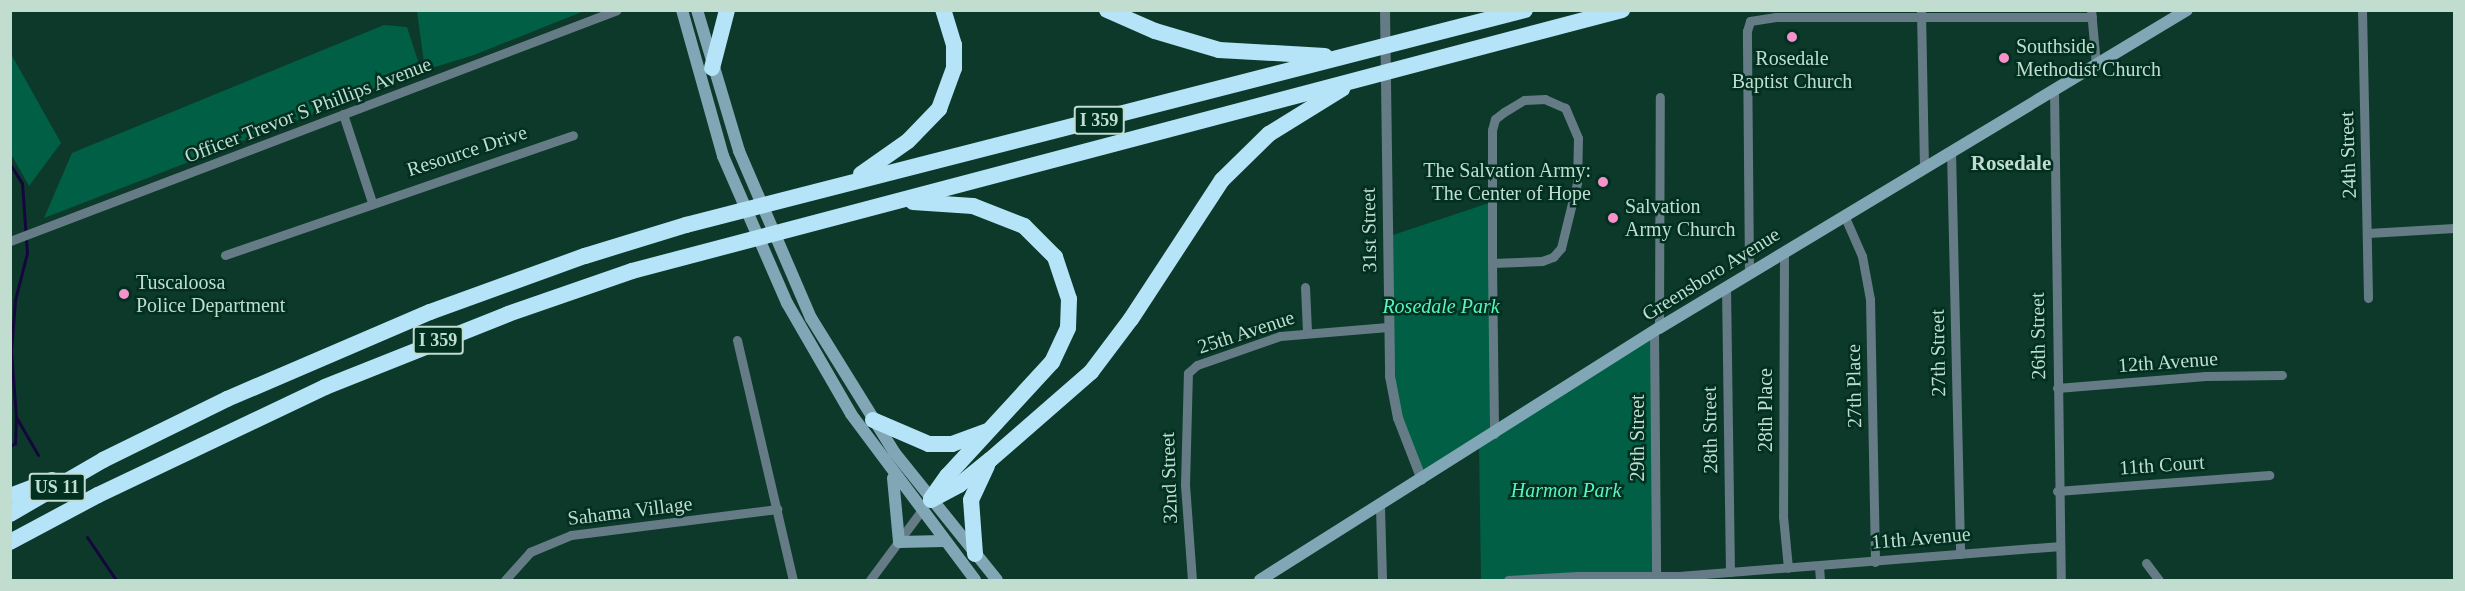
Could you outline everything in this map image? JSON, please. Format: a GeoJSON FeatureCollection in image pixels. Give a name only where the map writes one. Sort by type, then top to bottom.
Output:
{"type":"FeatureCollection","features":[{"type":"Feature","properties":{"kind":"highway"},"geometry":{"type":"LineString","coordinates":[[712,68],[727,10]]}},
{"type":"Feature","properties":{"kind":"highway"},"geometry":{"type":"LineString","coordinates":[[845,184],[908,141],[939,109],[954,68],[954,45],[943,10]]}},
{"type":"Feature","properties":{"kind":"highway"},"geometry":{"type":"LineString","coordinates":[[1107,10],[1155,31],[1219,50],[1353,56]]}},
{"type":"Feature","properties":{"kind":"highway","name":"I 359"},"geometry":{"type":"LineString","coordinates":[[103,459],[227,399],[481,292],[647,236],[1525,10]]}},
{"type":"Feature","properties":{"kind":"highway","name":"I 359"},"geometry":{"type":"LineString","coordinates":[[10,542],[235,429],[446,337],[685,255],[1356,82],[1622,10]]}},
{"type":"Feature","properties":{"kind":"highway"},"geometry":{"type":"LineString","coordinates":[[926,505],[958,485],[990,460],[1067,394],[1112,347],[1215,189],[1244,156],[1296,116],[1356,82]]}},
{"type":"Feature","properties":{"kind":"highway"},"geometry":{"type":"LineString","coordinates":[[891,202],[940,202],[1005,216],[1041,240],[1065,277],[1069,311],[1063,342],[1039,380],[947,476],[926,505]]}},
{"type":"Feature","properties":{"kind":"highway"},"geometry":{"type":"LineString","coordinates":[[873,420],[929,444],[952,444],[990,430]]}},
{"type":"Feature","properties":{"kind":"highway"},"geometry":{"type":"LineString","coordinates":[[10,496],[103,459]]}},
{"type":"Feature","properties":{"kind":"highway","name":"US 11"},"geometry":{"type":"LineString","coordinates":[[10,514],[103,459]]}},
{"type":"Feature","properties":{"kind":"highway"},"geometry":{"type":"LineString","coordinates":[[975,554],[971,500],[990,460]]}},
{"type":"Feature","properties":{"kind":"main road"},"geometry":{"type":"LineString","coordinates":[[682,10],[723,156],[779,287],[851,414],[892,471],[975,554],[997,580]]}},
{"type":"Feature","properties":{"kind":"main road"},"geometry":{"type":"LineString","coordinates":[[697,10],[712,68],[739,151],[793,282],[873,420],[926,505],[943,541],[975,580]]}},
{"type":"Feature","properties":{"kind":"main road","name":"Greensboro Avenue"},"geometry":{"type":"LineString","coordinates":[[1260,580],[1380,507],[1656,330],[2187,10]]}},
{"type":"Feature","properties":{"kind":"main road"},"geometry":{"type":"LineString","coordinates":[[892,471],[898,500],[899,542],[943,541]]}},
{"type":"Feature","properties":{"kind":"street","name":"Officer Trevor S Phillips Avenue"},"geometry":{"type":"LineString","coordinates":[[12,240],[617,10]]}},
{"type":"Feature","properties":{"kind":"street","name":"31st Street"},"geometry":{"type":"LineString","coordinates":[[1385,10],[1388,327],[1398,418],[1422,480]]}},
{"type":"Feature","properties":{"kind":"street","name":"24th Street"},"geometry":{"type":"LineString","coordinates":[[2362,10],[2368,298]]}},
{"type":"Feature","properties":{"kind":"street"},"geometry":{"type":"LineString","coordinates":[[1749,273],[1747,31],[1750,21],[1776,17],[1922,14],[2092,14],[2096,65]]}},
{"type":"Feature","properties":{"kind":"street"},"geometry":{"type":"LineString","coordinates":[[1922,14],[1924,168]]}},
{"type":"Feature","properties":{"kind":"street","name":"26th Street"},"geometry":{"type":"LineString","coordinates":[[2054,91],[2057,490],[2061,580]]}},
{"type":"Feature","properties":{"kind":"street","name":"29th Street"},"geometry":{"type":"LineString","coordinates":[[1656,578],[1656,330],[1660,97]]}},
{"type":"Feature","properties":{"kind":"street"},"geometry":{"type":"LineString","coordinates":[[1492,263],[1542,261],[1553,257],[1561,249],[1577,183],[1578,138],[1565,108],[1545,99],[1524,100],[1496,119],[1492,141],[1492,263],[1494,434]]}},
{"type":"Feature","properties":{"kind":"street"},"geometry":{"type":"LineString","coordinates":[[343,114],[372,201]]}},
{"type":"Feature","properties":{"kind":"street","name":"Resource Drive"},"geometry":{"type":"LineString","coordinates":[[225,255],[372,201],[573,135]]}},
{"type":"Feature","properties":{"kind":"street","name":"27th Street"},"geometry":{"type":"LineString","coordinates":[[1951,151],[1960,554]]}},
{"type":"Feature","properties":{"kind":"street","name":"27th Place"},"geometry":{"type":"LineString","coordinates":[[1844,215],[1862,256],[1870,299],[1875,562]]}},
{"type":"Feature","properties":{"kind":"street"},"geometry":{"type":"LineString","coordinates":[[2368,233],[2454,228]]}},
{"type":"Feature","properties":{"kind":"street","name":"28th Place"},"geometry":{"type":"LineString","coordinates":[[1785,252],[1783,516],[1788,568]]}},
{"type":"Feature","properties":{"kind":"street"},"geometry":{"type":"LineString","coordinates":[[1305,287],[1307,331]]}},
{"type":"Feature","properties":{"kind":"street","name":"28th Street"},"geometry":{"type":"LineString","coordinates":[[1726,287],[1730,572]]}},
{"type":"Feature","properties":{"kind":"street","name":"25th Avenue"},"geometry":{"type":"LineString","coordinates":[[1188,373],[1197,365],[1228,353],[1307,331],[1388,327]]}},
{"type":"Feature","properties":{"kind":"street"},"geometry":{"type":"LineString","coordinates":[[736,340],[793,580]]}},
{"type":"Feature","properties":{"kind":"street","name":"32nd Street"},"geometry":{"type":"LineString","coordinates":[[1188,373],[1185,485],[1192,580]]}},
{"type":"Feature","properties":{"kind":"street","name":"12th Avenue"},"geometry":{"type":"LineString","coordinates":[[2057,388],[2206,376],[2282,375]]}},
{"type":"Feature","properties":{"kind":"street","name":"11th Court"},"geometry":{"type":"LineString","coordinates":[[2057,490],[2269,475]]}},
{"type":"Feature","properties":{"kind":"street"},"geometry":{"type":"LineString","coordinates":[[870,580],[926,505]]}},
{"type":"Feature","properties":{"kind":"street"},"geometry":{"type":"LineString","coordinates":[[1380,507],[1382,580]]}},
{"type":"Feature","properties":{"kind":"street","name":"Sahama Village"},"geometry":{"type":"LineString","coordinates":[[505,580],[530,552],[571,535],[777,509]]}},
{"type":"Feature","properties":{"kind":"street","name":"11th Avenue"},"geometry":{"type":"LineString","coordinates":[[1730,572],[2058,546]]}},
{"type":"Feature","properties":{"kind":"street"},"geometry":{"type":"LineString","coordinates":[[2146,563],[2159,580]]}},
{"type":"Feature","properties":{"kind":"street"},"geometry":{"type":"LineString","coordinates":[[1819,566],[1820,580]]}},
{"type":"Feature","properties":{"kind":"street"},"geometry":{"type":"LineString","coordinates":[[1508,580],[1656,578],[1730,572]]}},
{"type":"Feature","properties":{"kind":"green space"},"geometry":{"type":"Polygon","coordinates":[[[417,10],[584,11],[474,55],[425,70],[417,10]]]}},
{"type":"Feature","properties":{"kind":"green space"},"geometry":{"type":"Polygon","coordinates":[[[384,25],[407,27],[418,61],[409,77],[44,218],[72,153],[384,25]]]}},
{"type":"Feature","properties":{"kind":"green space"},"geometry":{"type":"Polygon","coordinates":[[[11,54],[61,143],[29,186],[11,154],[11,54]]]}},
{"type":"Feature","properties":{"kind":"green space"},"geometry":{"type":"Polygon","coordinates":[[[1492,202],[1494,433],[1654,332],[1656,575],[1481,580],[1479,444],[1422,480],[1398,418],[1387,237],[1492,202]]]}},
{"type":"Feature","properties":{"kind":"waterway"},"geometry":{"type":"LineString","coordinates":[[10,164],[22,183],[27,253],[15,300],[11,351],[16,417],[38,455]]}},
{"type":"Feature","properties":{"kind":"waterway"},"geometry":{"type":"LineString","coordinates":[[10,446],[15,443],[16,417]]}},
{"type":"Feature","properties":{"kind":"waterway"},"geometry":{"type":"LineString","coordinates":[[87,537],[116,580]]}},
{"type":"Feature","properties":{"kind":"place","name":"Rosedale Baptist Church"},"geometry":{"type":"Point","coordinates":[1792,37]}},
{"type":"Feature","properties":{"kind":"place","name":"Southside Methodist Church"},"geometry":{"type":"Point","coordinates":[2004,58]}},
{"type":"Feature","properties":{"kind":"place","name":"The Salvation Army: The Center of Hope"},"geometry":{"type":"Point","coordinates":[1603,182]}},
{"type":"Feature","properties":{"kind":"place","name":"Salvation Army Church"},"geometry":{"type":"Point","coordinates":[1613,218]}},
{"type":"Feature","properties":{"kind":"place","name":"Tuscaloosa Police Department"},"geometry":{"type":"Point","coordinates":[124,294]}},
{"type":"Feature","properties":{"kind":"district","name":"Rosedale"},"geometry":{"type":"Point","coordinates":[2011,163]}},
{"type":"Feature","properties":{"kind":"park label","name":"Rosedale Park"},"geometry":{"type":"Point","coordinates":[1441,306]}},
{"type":"Feature","properties":{"kind":"park label","name":"Harmon Park"},"geometry":{"type":"Point","coordinates":[1566,490]}}]}
